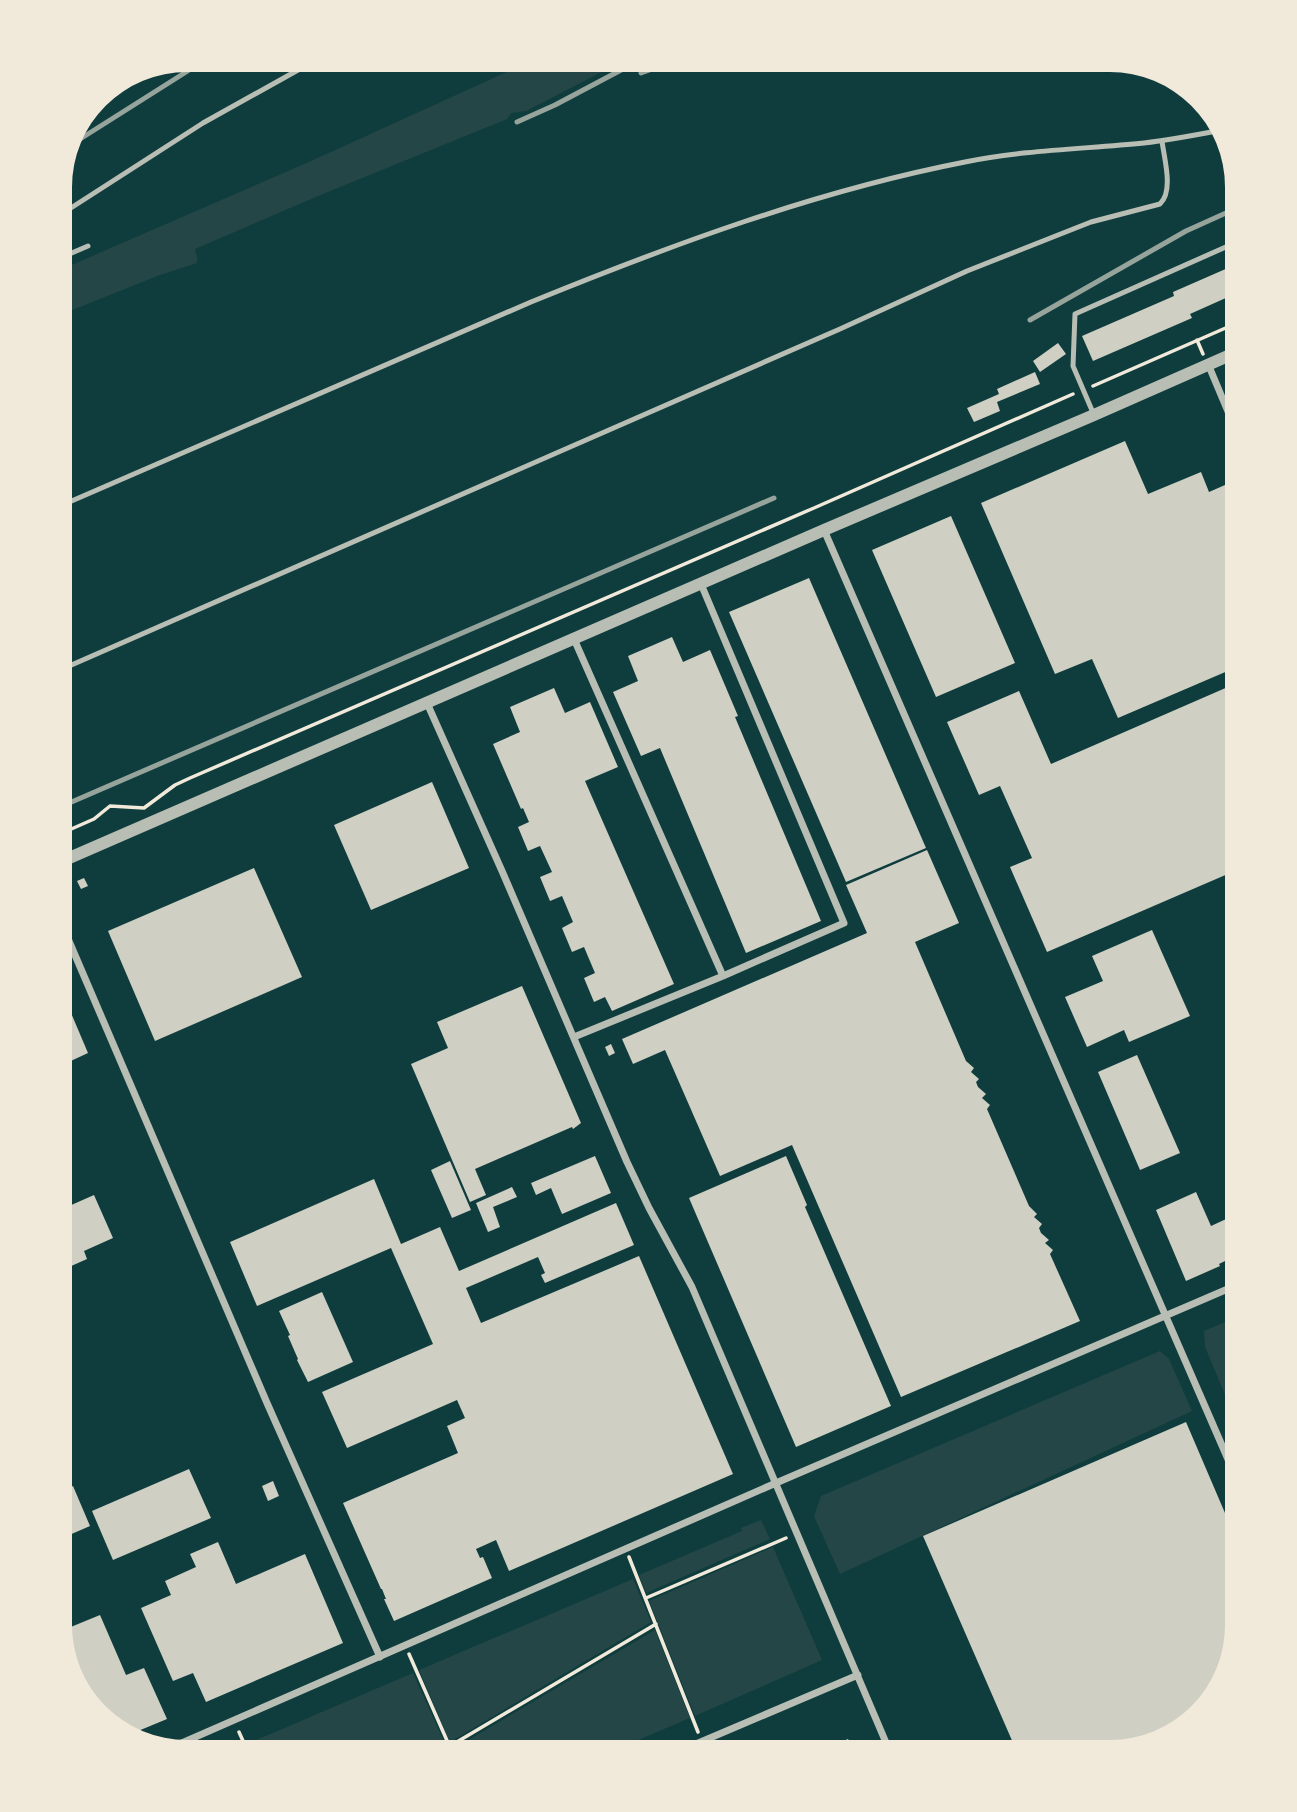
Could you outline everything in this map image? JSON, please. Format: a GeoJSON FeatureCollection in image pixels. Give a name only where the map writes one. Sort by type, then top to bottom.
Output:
{"type":"FeatureCollection","features":[{"type":"Feature","properties":{"kind":"street"},"geometry":{"type":"LineString","coordinates":[[72,857],[1225,357]]}},
{"type":"Feature","properties":{"kind":"street"},"geometry":{"type":"LineString","coordinates":[[1208,364],[1225,404]]}},
{"type":"Feature","properties":{"kind":"street"},"geometry":{"type":"LineString","coordinates":[[824,530],[1225,1452]]}},
{"type":"Feature","properties":{"kind":"street"},"geometry":{"type":"LineString","coordinates":[[574,1037],[844,923],[701,584]]}},
{"type":"Feature","properties":{"kind":"street"},"geometry":{"type":"LineString","coordinates":[[574,639],[723,976]]}},
{"type":"Feature","properties":{"kind":"street"},"geometry":{"type":"LineString","coordinates":[[427,703],[649,1208],[692,1287],[885,1740]]}},
{"type":"Feature","properties":{"kind":"street"},"geometry":{"type":"LineString","coordinates":[[72,948],[267,1403],[380,1657]]}},
{"type":"Feature","properties":{"kind":"street"},"geometry":{"type":"LineString","coordinates":[[188,1740],[776,1483],[1225,1291]]}},
{"type":"Feature","properties":{"kind":"street"},"geometry":{"type":"LineString","coordinates":[[707,1740],[858,1675]]}},
{"type":"Feature","properties":{"kind":"lane"},"geometry":{"type":"LineString","coordinates":[[72,207],[203,123],[294,72]]}},
{"type":"Feature","properties":{"kind":"lane"},"geometry":{"type":"LineString","coordinates":[[72,501],[531,302],[613,269],[758,218],[839,192],[968,161],[1162,141],[1211,132]]}},
{"type":"Feature","properties":{"kind":"lane"},"geometry":{"type":"LineString","coordinates":[[72,665],[967,271],[1091,222],[1163,203],[1168,186],[1162,141]]}},
{"type":"Feature","properties":{"kind":"lane"},"geometry":{"type":"LineString","coordinates":[[72,253],[88,246]]}},
{"type":"Feature","properties":{"kind":"lane"},"geometry":{"type":"LineString","coordinates":[[1094,415],[1073,366],[1074,314],[1225,247]]}},
{"type":"Feature","properties":{"kind":"path"},"geometry":{"type":"LineString","coordinates":[[72,828],[94,818],[110,806],[144,808],[175,785],[190,778],[1225,328]]}},
{"type":"Feature","properties":{"kind":"path"},"geometry":{"type":"LineString","coordinates":[[646,1598],[797,1533]]}},
{"type":"Feature","properties":{"kind":"path"},"geometry":{"type":"LineString","coordinates":[[626,1549],[701,1740]]}},
{"type":"Feature","properties":{"kind":"path"},"geometry":{"type":"LineString","coordinates":[[461,1740],[656,1625]]}},
{"type":"Feature","properties":{"kind":"path"},"geometry":{"type":"LineString","coordinates":[[405,1646],[446,1740]]}},
{"type":"Feature","properties":{"kind":"path"},"geometry":{"type":"LineString","coordinates":[[234,1720],[243,1740]]}},
{"type":"Feature","properties":{"kind":"shaded area"},"geometry":{"type":"Polygon","coordinates":[[[507,72],[602,72],[526,111],[511,113],[507,119],[195,249],[197,263],[72,310],[72,265],[507,72]]]}},
{"type":"Feature","properties":{"kind":"shaded area"},"geometry":{"type":"Polygon","coordinates":[[[1225,1322],[1225,1395],[1205,1347],[1204,1331],[1225,1322]]]}},
{"type":"Feature","properties":{"kind":"shaded area"},"geometry":{"type":"Polygon","coordinates":[[[1160,1351],[1169,1359],[1192,1411],[840,1574],[814,1516],[821,1496],[1160,1351]]]}},
{"type":"Feature","properties":{"kind":"shaded area"},"geometry":{"type":"Polygon","coordinates":[[[761,1520],[770,1539],[646,1593],[639,1575],[742,1531],[741,1528],[761,1520]]]}},
{"type":"Feature","properties":{"kind":"shaded area"},"geometry":{"type":"Polygon","coordinates":[[[773,1547],[822,1660],[695,1716],[649,1601],[773,1547]]]}},
{"type":"Feature","properties":{"kind":"shaded area"},"geometry":{"type":"Polygon","coordinates":[[[633,1579],[651,1622],[453,1740],[449,1740],[419,1670],[633,1579]]]}},
{"type":"Feature","properties":{"kind":"shaded area"},"geometry":{"type":"Polygon","coordinates":[[[655,1630],[690,1718],[638,1740],[468,1740],[655,1630]]]}},
{"type":"Feature","properties":{"kind":"shaded area"},"geometry":{"type":"Polygon","coordinates":[[[413,1673],[443,1740],[256,1740],[413,1673]]]}},
{"type":"Feature","properties":{"kind":"building"},"geometry":{"type":"Polygon","coordinates":[[[1225,269],[1225,298],[1190,314],[1192,318],[1093,361],[1082,336],[1174,296],[1173,292],[1225,269]]]}},
{"type":"Feature","properties":{"kind":"building"},"geometry":{"type":"Polygon","coordinates":[[[1058,343],[1066,354],[1040,372],[1033,361],[1058,343]]]}},
{"type":"Feature","properties":{"kind":"building"},"geometry":{"type":"Polygon","coordinates":[[[1035,372],[1040,384],[997,402],[1000,411],[974,422],[967,408],[999,394],[997,389],[1035,372]]]}},
{"type":"Feature","properties":{"kind":"building"},"geometry":{"type":"Polygon","coordinates":[[[1125,441],[1148,494],[1201,472],[1209,492],[1225,485],[1225,672],[1118,718],[1092,659],[1055,674],[981,503],[1125,441]]]}},
{"type":"Feature","properties":{"kind":"building"},"geometry":{"type":"Polygon","coordinates":[[[951,516],[1015,663],[936,697],[872,550],[951,516]]]}},
{"type":"Feature","properties":{"kind":"building"},"geometry":{"type":"Polygon","coordinates":[[[809,578],[926,848],[846,882],[729,612],[809,578]]]}},
{"type":"Feature","properties":{"kind":"building"},"geometry":{"type":"Polygon","coordinates":[[[672,637],[683,662],[710,650],[738,716],[735,717],[821,921],[746,953],[660,748],[641,756],[613,692],[638,681],[628,656],[672,637]]]}},
{"type":"Feature","properties":{"kind":"building"},"geometry":{"type":"Polygon","coordinates":[[[554,688],[565,713],[590,702],[618,767],[585,781],[674,984],[612,1011],[605,997],[594,1002],[584,978],[595,973],[584,947],[572,952],[562,928],[573,922],[562,896],[550,901],[540,877],[552,872],[540,846],[528,851],[518,827],[529,822],[493,744],[520,732],[510,707],[554,688]]]}},
{"type":"Feature","properties":{"kind":"building"},"geometry":{"type":"Polygon","coordinates":[[[1225,688],[1225,875],[1047,952],[1010,867],[1032,858],[1000,786],[979,795],[947,722],[1019,691],[1051,764],[1225,688]]]}},
{"type":"Feature","properties":{"kind":"building"},"geometry":{"type":"Polygon","coordinates":[[[432,782],[469,868],[371,910],[334,825],[432,782]]]}},
{"type":"Feature","properties":{"kind":"building"},"geometry":{"type":"Polygon","coordinates":[[[927,850],[959,923],[915,942],[966,1061],[974,1068],[971,1072],[979,1079],[976,1082],[978,1087],[986,1094],[982,1098],[990,1105],[987,1109],[1029,1206],[1037,1214],[1034,1217],[1042,1224],[1039,1228],[1049,1240],[1045,1243],[1053,1250],[1050,1254],[1080,1321],[901,1397],[792,1145],[720,1176],[665,1050],[633,1064],[622,1039],[867,933],[846,885],[927,850]]]}},
{"type":"Feature","properties":{"kind":"building"},"geometry":{"type":"Polygon","coordinates":[[[254,868],[302,977],[155,1041],[108,931],[254,868]]]}},
{"type":"Feature","properties":{"kind":"building"},"geometry":{"type":"Polygon","coordinates":[[[84,878],[88,886],[81,889],[77,881],[84,878]]]}},
{"type":"Feature","properties":{"kind":"building"},"geometry":{"type":"Polygon","coordinates":[[[1152,930],[1190,1016],[1129,1042],[1124,1030],[1087,1047],[1065,997],[1103,981],[1092,956],[1152,930]]]}},
{"type":"Feature","properties":{"kind":"building"},"geometry":{"type":"Polygon","coordinates":[[[522,986],[581,1123],[573,1129],[572,1127],[475,1169],[486,1195],[470,1202],[411,1064],[448,1048],[437,1022],[522,986]]]}},
{"type":"Feature","properties":{"kind":"building"},"geometry":{"type":"Polygon","coordinates":[[[72,1015],[88,1053],[72,1060],[72,1015]]]}},
{"type":"Feature","properties":{"kind":"building"},"geometry":{"type":"Polygon","coordinates":[[[611,1044],[615,1053],[609,1056],[605,1047],[611,1044]]]}},
{"type":"Feature","properties":{"kind":"building"},"geometry":{"type":"Polygon","coordinates":[[[1137,1055],[1180,1153],[1140,1170],[1098,1072],[1137,1055]]]}},
{"type":"Feature","properties":{"kind":"building"},"geometry":{"type":"Polygon","coordinates":[[[595,1156],[611,1193],[562,1214],[551,1188],[536,1195],[531,1183],[595,1156]]]}},
{"type":"Feature","properties":{"kind":"building"},"geometry":{"type":"Polygon","coordinates":[[[786,1156],[807,1205],[805,1207],[891,1406],[796,1447],[689,1198],[786,1156]]]}},
{"type":"Feature","properties":{"kind":"building"},"geometry":{"type":"Polygon","coordinates":[[[450,1161],[471,1210],[452,1218],[431,1170],[450,1161]]]}},
{"type":"Feature","properties":{"kind":"building"},"geometry":{"type":"Polygon","coordinates":[[[374,1179],[401,1244],[440,1227],[459,1271],[616,1203],[634,1245],[545,1283],[541,1275],[545,1273],[538,1257],[466,1288],[481,1323],[639,1256],[733,1474],[509,1571],[496,1540],[476,1549],[480,1558],[483,1557],[492,1578],[394,1621],[343,1503],[458,1453],[447,1426],[465,1418],[457,1400],[347,1448],[322,1392],[433,1344],[391,1248],[257,1306],[230,1242],[374,1179]]]}},
{"type":"Feature","properties":{"kind":"building"},"geometry":{"type":"Polygon","coordinates":[[[512,1187],[517,1197],[493,1207],[500,1227],[488,1232],[476,1203],[512,1187]]]}},
{"type":"Feature","properties":{"kind":"building"},"geometry":{"type":"Polygon","coordinates":[[[1196,1192],[1211,1226],[1225,1220],[1225,1261],[1219,1264],[1220,1266],[1186,1281],[1156,1210],[1196,1192]]]}},
{"type":"Feature","properties":{"kind":"building"},"geometry":{"type":"Polygon","coordinates":[[[94,1195],[113,1238],[84,1251],[87,1259],[72,1266],[72,1205],[94,1195]]]}},
{"type":"Feature","properties":{"kind":"building"},"geometry":{"type":"Polygon","coordinates":[[[322,1292],[353,1362],[308,1382],[279,1311],[322,1292]]]}},
{"type":"Feature","properties":{"kind":"building"},"geometry":{"type":"Polygon","coordinates":[[[1186,1422],[1225,1513],[1224,1640],[1210,1683],[1180,1716],[1168,1725],[1140,1736],[1110,1740],[1012,1740],[923,1536],[1186,1422]]]}},
{"type":"Feature","properties":{"kind":"building"},"geometry":{"type":"Polygon","coordinates":[[[189,1469],[211,1518],[113,1560],[92,1511],[189,1469]]]}},
{"type":"Feature","properties":{"kind":"building"},"geometry":{"type":"Polygon","coordinates":[[[273,1481],[279,1496],[268,1501],[262,1486],[273,1481]]]}},
{"type":"Feature","properties":{"kind":"building"},"geometry":{"type":"Polygon","coordinates":[[[72,1486],[90,1526],[72,1534],[72,1486]]]}},
{"type":"Feature","properties":{"kind":"building"},"geometry":{"type":"Polygon","coordinates":[[[218,1542],[236,1584],[305,1554],[343,1643],[206,1702],[193,1673],[173,1681],[141,1608],[171,1595],[165,1581],[196,1567],[190,1554],[218,1542]]]}},
{"type":"Feature","properties":{"kind":"building"},"geometry":{"type":"Polygon","coordinates":[[[100,1615],[126,1675],[144,1668],[167,1719],[141,1730],[123,1721],[106,1706],[87,1683],[81,1669],[72,1626],[100,1615]]]}},
{"type":"Feature","properties":{"kind":"railway"},"geometry":{"type":"LineString","coordinates":[[84,137],[186,72]]}},
{"type":"Feature","properties":{"kind":"railway"},"geometry":{"type":"LineString","coordinates":[[517,122],[617,72]]}},
{"type":"Feature","properties":{"kind":"railway"},"geometry":{"type":"LineString","coordinates":[[1030,320],[1186,231],[1225,213]]}},
{"type":"Feature","properties":{"kind":"railway"},"geometry":{"type":"LineString","coordinates":[[72,802],[774,498]]}}]}
